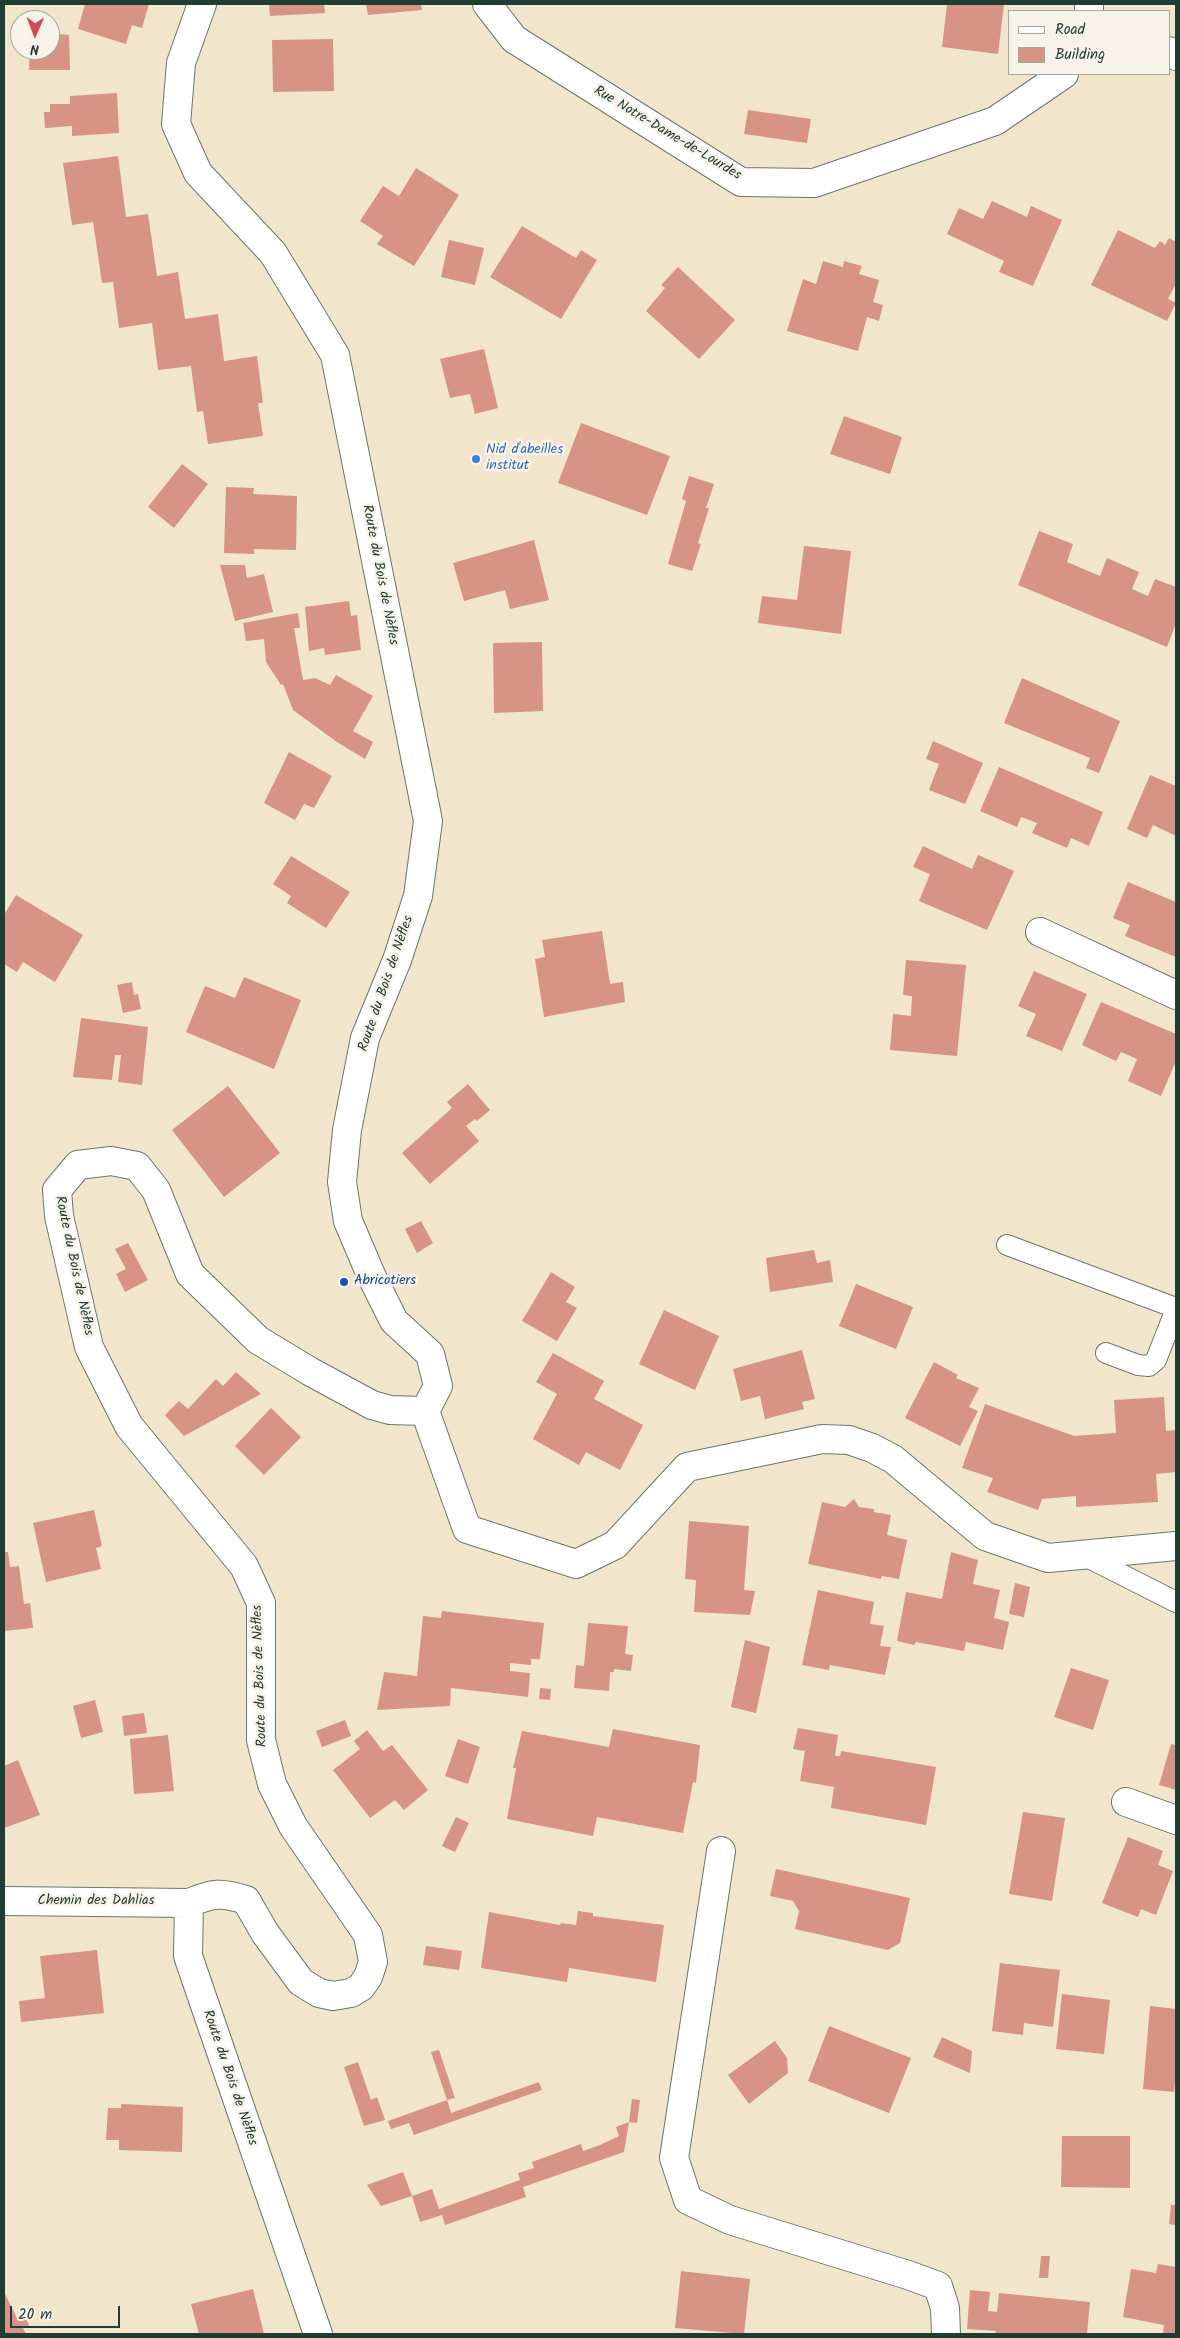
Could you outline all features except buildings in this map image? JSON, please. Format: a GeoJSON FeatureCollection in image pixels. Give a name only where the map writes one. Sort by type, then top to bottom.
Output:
{"type":"FeatureCollection","features":[{"type":"Feature","properties":{"kind":"street","name":"Route du Bois de Nèfles"},"geometry":{"type":"LineString","coordinates":[[202,4],[181,63],[176,124],[198,173],[273,253],[335,355],[428,821],[418,896],[397,960],[365,1038],[347,1130],[342,1182],[348,1221],[394,1321],[430,1354],[438,1386],[425,1410],[390,1410],[372,1405],[311,1372],[258,1340],[190,1274],[156,1190],[137,1166],[111,1160],[78,1165],[57,1190],[59,1216],[89,1347],[129,1426],[244,1566],[260,1603],[261,1740],[272,1784],[293,1826],[368,1934],[373,1962],[368,1977],[361,1987],[351,1993],[333,1996],[319,1993],[301,1982],[265,1933],[246,1900],[226,1894],[206,1896],[189,1903],[188,1956],[318,2334]]}},
{"type":"Feature","properties":{"kind":"street","name":"Rue Notre-Dame-de-Lourdes"},"geometry":{"type":"LineString","coordinates":[[487,4],[514,39],[741,182],[814,183],[995,121],[1063,75]]}},
{"type":"Feature","properties":{"kind":"street"},"geometry":{"type":"LineString","coordinates":[[1040,932],[1176,995]]}},
{"type":"Feature","properties":{"kind":"street"},"geometry":{"type":"LineString","coordinates":[[425,1410],[467,1529],[576,1564],[615,1545],[687,1467],[822,1439],[849,1440],[872,1448],[893,1459],[985,1536],[1048,1558],[1176,1546]]}},
{"type":"Feature","properties":{"kind":"street"},"geometry":{"type":"LineString","coordinates":[[1126,1802],[1176,1820]]}},
{"type":"Feature","properties":{"kind":"street"},"geometry":{"type":"LineString","coordinates":[[721,1851],[674,2158],[688,2200],[730,2220],[938,2286],[945,2308],[946,2334]]}},
{"type":"Feature","properties":{"kind":"street","name":"Chemin des Dahlias"},"geometry":{"type":"LineString","coordinates":[[4,1901],[189,1903]]}},
{"type":"Feature","properties":{"kind":"lane"},"geometry":{"type":"LineString","coordinates":[[1007,1245],[1176,1308],[1156,1360],[1149,1366],[1138,1365],[1106,1353]]}},
{"type":"Feature","properties":{"kind":"lane"},"geometry":{"type":"LineString","coordinates":[[1083,1555],[1176,1602]]}},
{"type":"Feature","properties":{"kind":"place","name":"Nid d'abeilles institut"},"geometry":{"type":"Point","coordinates":[476,459]}},
{"type":"Feature","properties":{"kind":"place","name":"Abricotiers"},"geometry":{"type":"Point","coordinates":[344,1282]}}]}
